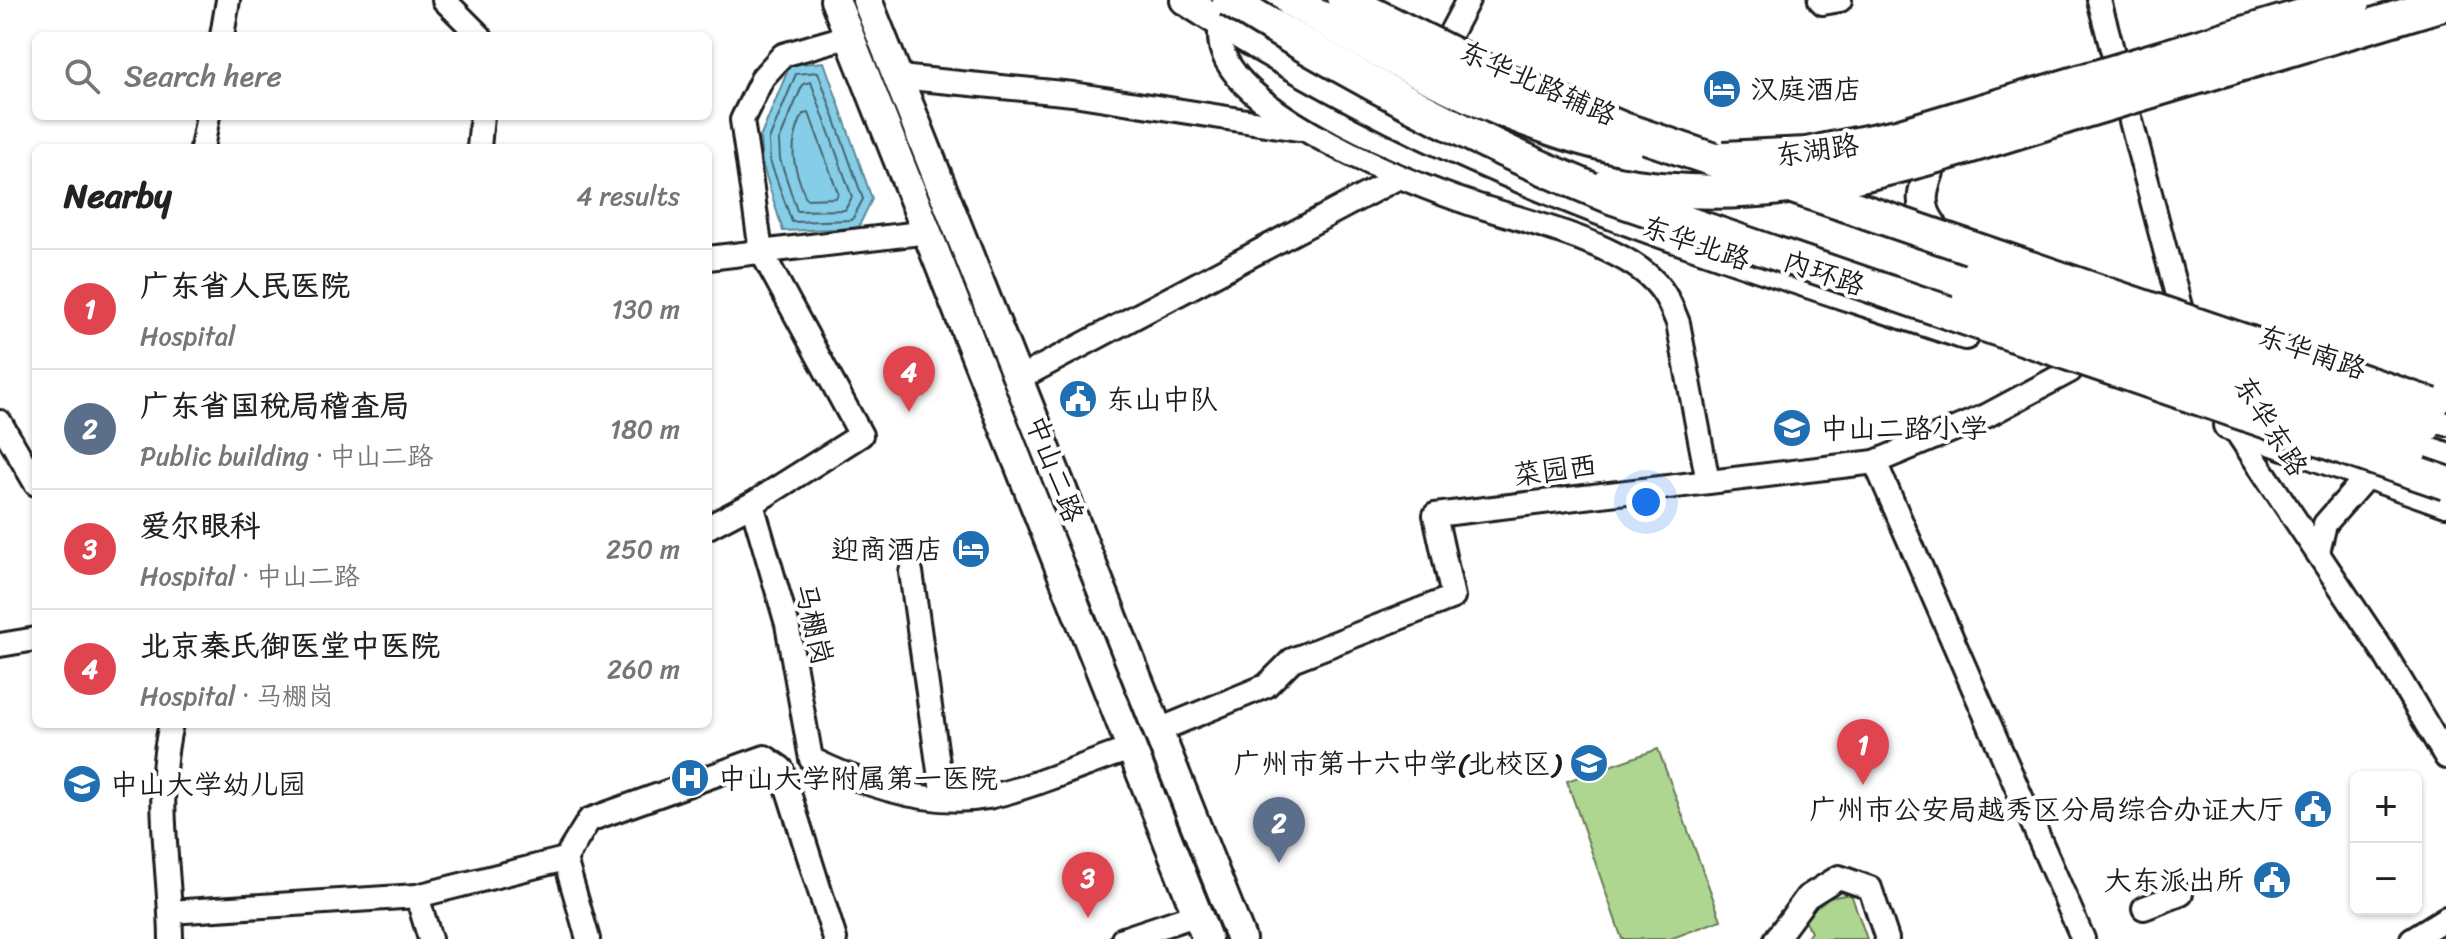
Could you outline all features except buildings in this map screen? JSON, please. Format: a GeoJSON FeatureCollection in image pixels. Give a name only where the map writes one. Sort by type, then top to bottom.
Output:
{"type":"FeatureCollection","features":[{"type":"Feature","properties":{"kind":"highway","name":"东湖路"},"geometry":{"type":"LineString","coordinates":[[1291,0],[1398,59],[1468,93],[1565,132],[1650,153],[1715,158],[1807,154],[1897,136],[2355,0]]}},
{"type":"Feature","properties":{"kind":"highway"},"geometry":{"type":"LineString","coordinates":[[1344,0],[1503,79],[1666,145],[2441,409]]}},
{"type":"Feature","properties":{"kind":"highway","name":"东湖路"},"geometry":{"type":"LineString","coordinates":[[1505,152],[1571,173],[1688,193],[1809,187],[1950,152],[2446,3]]}},
{"type":"Feature","properties":{"kind":"highway","name":"内环路"},"geometry":{"type":"LineString","coordinates":[[1225,11],[1505,152],[1611,197],[1736,243],[2446,483]]}},
{"type":"Feature","properties":{"kind":"main road","name":"中山二路"},"geometry":{"type":"LineString","coordinates":[[835,0],[1202,927]]}},
{"type":"Feature","properties":{"kind":"main road","name":"中山二路"},"geometry":{"type":"LineString","coordinates":[[867,0],[1241,939]]}},
{"type":"Feature","properties":{"kind":"main road","name":"东华北路"},"geometry":{"type":"LineString","coordinates":[[1185,0],[1225,11],[1307,73],[1452,149],[1590,206],[2233,426]]}},
{"type":"Feature","properties":{"kind":"main road"},"geometry":{"type":"LineString","coordinates":[[1278,0],[1448,86],[1576,139],[1784,208],[1971,284],[2446,457]]}},
{"type":"Feature","properties":{"kind":"main road","name":"东华北路辅路"},"geometry":{"type":"LineString","coordinates":[[1363,0],[1530,82],[1718,156]]}},
{"type":"Feature","properties":{"kind":"main road"},"geometry":{"type":"LineString","coordinates":[[1718,156],[1749,161],[1820,156],[1993,109],[2322,0]]}},
{"type":"Feature","properties":{"kind":"main road"},"geometry":{"type":"LineString","coordinates":[[1225,11],[1242,2],[1345,35]]}},
{"type":"Feature","properties":{"kind":"main road"},"geometry":{"type":"LineString","coordinates":[[1590,206],[1727,216],[1784,208],[1929,172],[2446,15]]}},
{"type":"Feature","properties":{"kind":"main road"},"geometry":{"type":"LineString","coordinates":[[1307,73],[1355,71],[1418,89],[1545,146],[1727,216],[1971,284],[2446,435]]}},
{"type":"Feature","properties":{"kind":"main road"},"geometry":{"type":"LineString","coordinates":[[1353,98],[1418,89]]}},
{"type":"Feature","properties":{"kind":"main road"},"geometry":{"type":"LineString","coordinates":[[1576,139],[1658,133],[1646,162]]}},
{"type":"Feature","properties":{"kind":"main road"},"geometry":{"type":"LineString","coordinates":[[1718,156],[1844,194],[2179,306]]}},
{"type":"Feature","properties":{"kind":"main road"},"geometry":{"type":"LineString","coordinates":[[1929,172],[1921,198],[1922,208],[1932,225]]}},
{"type":"Feature","properties":{"kind":"main road"},"geometry":{"type":"LineString","coordinates":[[2082,375],[2114,349],[2121,286]]}},
{"type":"Feature","properties":{"kind":"main road","name":"东华南路"},"geometry":{"type":"LineString","coordinates":[[2179,306],[2441,409]]}},
{"type":"Feature","properties":{"kind":"main road"},"geometry":{"type":"LineString","coordinates":[[2233,426],[2446,502]]}},
{"type":"Feature","properties":{"kind":"street"},"geometry":{"type":"LineString","coordinates":[[223,32],[228,0]]}},
{"type":"Feature","properties":{"kind":"street"},"geometry":{"type":"LineString","coordinates":[[444,0],[476,32]]}},
{"type":"Feature","properties":{"kind":"street"},"geometry":{"type":"LineString","coordinates":[[1450,34],[1468,0]]}},
{"type":"Feature","properties":{"kind":"street","name":"东华东路"},"geometry":{"type":"LineString","coordinates":[[2099,0],[2179,306],[2188,336],[2213,391],[2402,681],[2446,757]]}},
{"type":"Feature","properties":{"kind":"street"},"geometry":{"type":"LineString","coordinates":[[1225,11],[1223,54],[1245,85],[1307,130],[1399,177],[1593,245],[1640,269],[1655,281],[1678,323],[1708,482]]}},
{"type":"Feature","properties":{"kind":"street"},"geometry":{"type":"LineString","coordinates":[[712,525],[752,504],[861,435],[761,251],[742,120],[763,77],[783,55],[849,36]]}},
{"type":"Feature","properties":{"kind":"street"},"geometry":{"type":"LineString","coordinates":[[899,77],[1073,94],[1307,130]]}},
{"type":"Feature","properties":{"kind":"street"},"geometry":{"type":"LineString","coordinates":[[203,144],[207,120]]}},
{"type":"Feature","properties":{"kind":"street"},"geometry":{"type":"LineString","coordinates":[[479,144],[482,120]]}},
{"type":"Feature","properties":{"kind":"street"},"geometry":{"type":"LineString","coordinates":[[1020,378],[1399,177]]}},
{"type":"Feature","properties":{"kind":"street"},"geometry":{"type":"LineString","coordinates":[[712,257],[929,232]]}},
{"type":"Feature","properties":{"kind":"street"},"geometry":{"type":"LineString","coordinates":[[2121,286],[2188,336],[2441,409]]}},
{"type":"Feature","properties":{"kind":"street","name":"菜园西"},"geometry":{"type":"LineString","coordinates":[[1159,730],[1266,686],[1292,660],[1453,597],[1435,515],[1875,462],[2082,375]]}},
{"type":"Feature","properties":{"kind":"street"},"geometry":{"type":"LineString","coordinates":[[2149,397],[2213,391],[2446,472]]}},
{"type":"Feature","properties":{"kind":"street"},"geometry":{"type":"LineString","coordinates":[[0,422],[32,477]]}},
{"type":"Feature","properties":{"kind":"street"},"geometry":{"type":"LineString","coordinates":[[1875,462],[2083,939]]}},
{"type":"Feature","properties":{"kind":"street"},"geometry":{"type":"LineString","coordinates":[[2318,552],[2325,524],[2368,475]]}},
{"type":"Feature","properties":{"kind":"street","name":"马棚岗"},"geometry":{"type":"LineString","coordinates":[[752,504],[787,624],[811,759]]}},
{"type":"Feature","properties":{"kind":"street"},"geometry":{"type":"LineString","coordinates":[[911,572],[943,799]]}},
{"type":"Feature","properties":{"kind":"street"},"geometry":{"type":"LineString","coordinates":[[0,645],[32,640]]}},
{"type":"Feature","properties":{"kind":"street"},"geometry":{"type":"LineString","coordinates":[[170,728],[164,768],[163,812],[171,939]]}},
{"type":"Feature","properties":{"kind":"street"},"geometry":{"type":"LineString","coordinates":[[781,768],[811,759],[859,783],[943,799],[987,797],[1133,748]]}},
{"type":"Feature","properties":{"kind":"street"},"geometry":{"type":"LineString","coordinates":[[170,912],[417,896],[565,859],[589,820],[765,757],[781,768],[835,939]]}},
{"type":"Feature","properties":{"kind":"street"},"geometry":{"type":"LineString","coordinates":[[565,859],[588,939]]}},
{"type":"Feature","properties":{"kind":"street"},"geometry":{"type":"LineString","coordinates":[[1776,939],[1807,897],[1839,877],[1870,888],[1887,939]]}},
{"type":"Feature","properties":{"kind":"street"},"geometry":{"type":"LineString","coordinates":[[2144,908],[2181,894]]}},
{"type":"Feature","properties":{"kind":"street"},"geometry":{"type":"LineString","coordinates":[[417,896],[430,939]]}},
{"type":"Feature","properties":{"kind":"street"},"geometry":{"type":"LineString","coordinates":[[2412,939],[2446,918]]}},
{"type":"Feature","properties":{"kind":"street"},"geometry":{"type":"LineString","coordinates":[[1123,939],[1202,927]]}},
{"type":"Feature","properties":{"kind":"green space"},"geometry":{"type":"Polygon","coordinates":[[[1658,749],[1721,920],[1670,939],[1622,939],[1567,781],[1658,749]]]}},
{"type":"Feature","properties":{"kind":"green space"},"geometry":{"type":"Polygon","coordinates":[[[1851,894],[1867,939],[1806,939],[1811,932],[1802,918],[1822,899],[1851,894]]]}},
{"type":"Feature","properties":{"kind":"water"},"geometry":{"type":"Polygon","coordinates":[[[824,62],[872,199],[858,228],[783,231],[762,163],[760,138],[790,65],[824,62]]]}},
{"type":"Feature","properties":{"kind":"place","name":"汉庭酒店"},"geometry":{"type":"Point","coordinates":[1722,89]}},
{"type":"Feature","properties":{"kind":"place","name":"东山中队"},"geometry":{"type":"Point","coordinates":[1078,399]}},
{"type":"Feature","properties":{"kind":"place","name":"北京秦氏御医堂中医院"},"geometry":{"type":"Point","coordinates":[909,412]}},
{"type":"Feature","properties":{"kind":"place","name":"中山二路小学"},"geometry":{"type":"Point","coordinates":[1792,428]}},
{"type":"Feature","properties":{"kind":"place","name":"迎商酒店"},"geometry":{"type":"Point","coordinates":[971,549]}},
{"type":"Feature","properties":{"kind":"place","name":"广州市第十六中学(北校区)"},"geometry":{"type":"Point","coordinates":[1589,763]}},
{"type":"Feature","properties":{"kind":"place","name":"中山大学附属第一医院"},"geometry":{"type":"Point","coordinates":[690,778]}},
{"type":"Feature","properties":{"kind":"place","name":"中山大学幼儿园"},"geometry":{"type":"Point","coordinates":[82,784]}},
{"type":"Feature","properties":{"kind":"place","name":"广东省人民医院"},"geometry":{"type":"Point","coordinates":[1863,785]}},
{"type":"Feature","properties":{"kind":"place","name":"广州市公安局越秀区分局综合办证大厅"},"geometry":{"type":"Point","coordinates":[2313,809]}},
{"type":"Feature","properties":{"kind":"place","name":"广东省国税局稽查局"},"geometry":{"type":"Point","coordinates":[1279,863]}},
{"type":"Feature","properties":{"kind":"place","name":"大东派出所"},"geometry":{"type":"Point","coordinates":[2272,880]}},
{"type":"Feature","properties":{"kind":"place","name":"爱尔眼科"},"geometry":{"type":"Point","coordinates":[1088,918]}}]}
